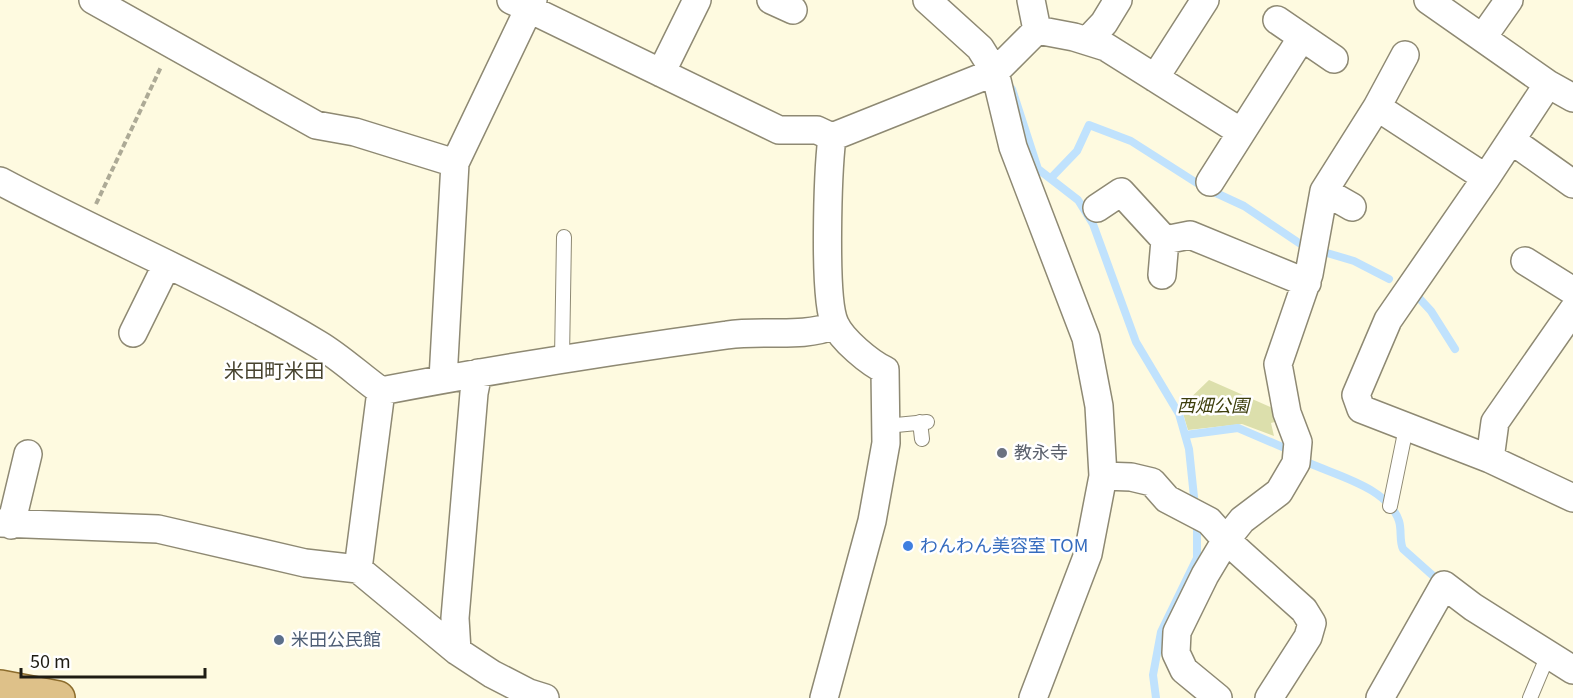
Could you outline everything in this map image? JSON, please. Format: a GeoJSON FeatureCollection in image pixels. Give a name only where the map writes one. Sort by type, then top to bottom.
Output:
{"type":"FeatureCollection","features":[{"type":"Feature","properties":{"kind":"main road"},"geometry":{"type":"LineString","coordinates":[[0,687],[58,698]]}},
{"type":"Feature","properties":{"kind":"street"},"geometry":{"type":"LineString","coordinates":[[93,0],[315,125],[355,132],[455,164]]}},
{"type":"Feature","properties":{"kind":"street"},"geometry":{"type":"LineString","coordinates":[[661,73],[697,0]]}},
{"type":"Feature","properties":{"kind":"street"},"geometry":{"type":"LineString","coordinates":[[927,0],[980,48],[995,72],[1013,147],[1086,338],[1099,406],[1103,476],[1088,554],[1033,698]]}},
{"type":"Feature","properties":{"kind":"street"},"geometry":{"type":"LineString","coordinates":[[1031,0],[1037,30]]}},
{"type":"Feature","properties":{"kind":"street"},"geometry":{"type":"LineString","coordinates":[[1087,41],[1104,23],[1118,0]]}},
{"type":"Feature","properties":{"kind":"street"},"geometry":{"type":"LineString","coordinates":[[1155,78],[1205,0]]}},
{"type":"Feature","properties":{"kind":"street"},"geometry":{"type":"LineString","coordinates":[[1428,0],[1548,84],[1573,98]]}},
{"type":"Feature","properties":{"kind":"street"},"geometry":{"type":"LineString","coordinates":[[1483,37],[1509,0]]}},
{"type":"Feature","properties":{"kind":"street"},"geometry":{"type":"LineString","coordinates":[[443,379],[455,164],[524,3],[778,130],[817,130],[832,137],[995,72],[1037,30]]}},
{"type":"Feature","properties":{"kind":"street"},"geometry":{"type":"LineString","coordinates":[[1277,20],[1334,59]]}},
{"type":"Feature","properties":{"kind":"street"},"geometry":{"type":"LineString","coordinates":[[1037,30],[1106,47],[1241,132]]}},
{"type":"Feature","properties":{"kind":"street"},"geometry":{"type":"LineString","coordinates":[[1210,182],[1302,37]]}},
{"type":"Feature","properties":{"kind":"street"},"geometry":{"type":"LineString","coordinates":[[1218,698],[1184,670],[1176,653],[1177,632],[1205,574],[1226,540],[1242,520],[1279,492],[1296,463],[1298,442],[1287,413],[1278,364],[1307,283],[1324,191],[1377,107],[1405,55]]}},
{"type":"Feature","properties":{"kind":"street"},"geometry":{"type":"LineString","coordinates":[[1548,84],[1388,320],[1356,395],[1361,409],[1490,459],[1573,498]]}},
{"type":"Feature","properties":{"kind":"street"},"geometry":{"type":"LineString","coordinates":[[1377,107],[1486,178]]}},
{"type":"Feature","properties":{"kind":"street"},"geometry":{"type":"LineString","coordinates":[[824,698],[872,521],[886,443],[885,370],[873,365],[835,325],[829,288],[832,137]]}},
{"type":"Feature","properties":{"kind":"street"},"geometry":{"type":"LineString","coordinates":[[1511,140],[1573,184]]}},
{"type":"Feature","properties":{"kind":"street"},"geometry":{"type":"LineString","coordinates":[[0,181],[86,226],[167,264],[320,345],[381,391],[562,358],[739,333],[817,332],[835,325]]}},
{"type":"Feature","properties":{"kind":"street"},"geometry":{"type":"LineString","coordinates":[[1324,191],[1352,207]]}},
{"type":"Feature","properties":{"kind":"street"},"geometry":{"type":"LineString","coordinates":[[1097,208],[1121,192],[1165,240],[1162,275]]}},
{"type":"Feature","properties":{"kind":"street"},"geometry":{"type":"LineString","coordinates":[[1165,240],[1190,235],[1307,283]]}},
{"type":"Feature","properties":{"kind":"street"},"geometry":{"type":"LineString","coordinates":[[1525,261],[1573,291]]}},
{"type":"Feature","properties":{"kind":"street"},"geometry":{"type":"LineString","coordinates":[[133,333],[167,264]]}},
{"type":"Feature","properties":{"kind":"street"},"geometry":{"type":"LineString","coordinates":[[1490,459],[1495,422],[1573,310]]}},
{"type":"Feature","properties":{"kind":"street"},"geometry":{"type":"LineString","coordinates":[[457,651],[456,606],[474,393],[478,373]]}},
{"type":"Feature","properties":{"kind":"street"},"geometry":{"type":"LineString","coordinates":[[358,569],[381,391]]}},
{"type":"Feature","properties":{"kind":"street"},"geometry":{"type":"LineString","coordinates":[[28,454],[5,524],[158,529],[305,563],[358,569],[457,651],[492,674],[529,693],[545,698]]}},
{"type":"Feature","properties":{"kind":"street"},"geometry":{"type":"LineString","coordinates":[[1103,476],[1131,477],[1152,482],[1167,499],[1209,521],[1226,540],[1304,610],[1312,623],[1308,637],[1269,698]]}},
{"type":"Feature","properties":{"kind":"street"},"geometry":{"type":"LineString","coordinates":[[1380,698],[1444,585],[1473,607],[1573,670]]}},
{"type":"Feature","properties":{"kind":"lane"},"geometry":{"type":"LineString","coordinates":[[562,358],[564,237]]}},
{"type":"Feature","properties":{"kind":"lane"},"geometry":{"type":"LineString","coordinates":[[886,426],[923,422],[922,439]]}},
{"type":"Feature","properties":{"kind":"lane"},"geometry":{"type":"LineString","coordinates":[[1390,506],[1406,428]]}},
{"type":"Feature","properties":{"kind":"lane"},"geometry":{"type":"LineString","coordinates":[[1530,698],[1548,655]]}},
{"type":"Feature","properties":{"kind":"path"},"geometry":{"type":"LineString","coordinates":[[86,226],[171,45]]}},
{"type":"Feature","properties":{"kind":"green space","name":"西畑公園"},"geometry":{"type":"Polygon","coordinates":[[[1209,380],[1275,409],[1278,421],[1271,423],[1274,436],[1242,424],[1188,430],[1181,407],[1209,380]]]}},
{"type":"Feature","properties":{"kind":"waterway"},"geometry":{"type":"LineString","coordinates":[[1012,89],[1038,169],[1078,200],[1093,224],[1136,342],[1179,414],[1189,449],[1194,497]]}},
{"type":"Feature","properties":{"kind":"waterway"},"geometry":{"type":"LineString","coordinates":[[1051,178],[1077,151],[1089,125],[1131,141],[1203,187],[1244,206],[1299,243]]}},
{"type":"Feature","properties":{"kind":"waterway"},"geometry":{"type":"LineString","coordinates":[[1327,253],[1354,261],[1389,279]]}},
{"type":"Feature","properties":{"kind":"waterway"},"geometry":{"type":"LineString","coordinates":[[1419,298],[1431,311],[1455,349]]}},
{"type":"Feature","properties":{"kind":"waterway"},"geometry":{"type":"LineString","coordinates":[[1185,435],[1238,428],[1287,449]]}},
{"type":"Feature","properties":{"kind":"waterway"},"geometry":{"type":"LineString","coordinates":[[1309,463],[1347,478],[1384,500],[1399,521],[1403,549],[1440,582]]}},
{"type":"Feature","properties":{"kind":"waterway"},"geometry":{"type":"LineString","coordinates":[[1156,698],[1153,675],[1161,632],[1197,558],[1197,528]]}},
{"type":"Feature","properties":{"kind":"place","name":"教永寺"},"geometry":{"type":"Point","coordinates":[1002,453]}},
{"type":"Feature","properties":{"kind":"place","name":"わんわん美容室 TOM"},"geometry":{"type":"Point","coordinates":[908,546]}},
{"type":"Feature","properties":{"kind":"place","name":"米田公民館"},"geometry":{"type":"Point","coordinates":[279,640]}},
{"type":"Feature","properties":{"kind":"district","name":"米田町米田"},"geometry":{"type":"Point","coordinates":[274,371]}}]}
